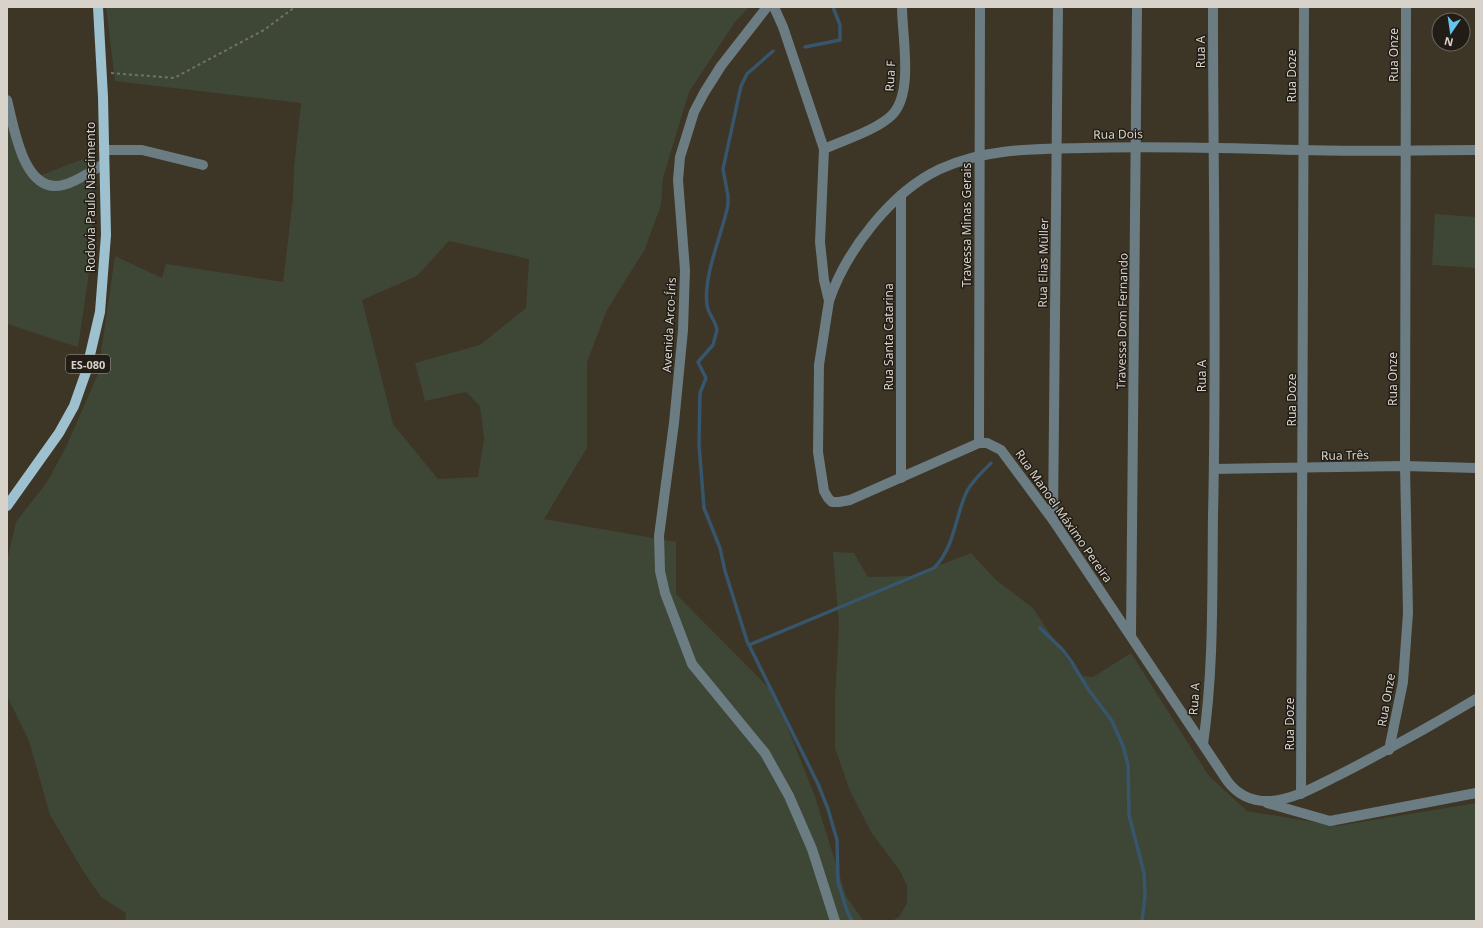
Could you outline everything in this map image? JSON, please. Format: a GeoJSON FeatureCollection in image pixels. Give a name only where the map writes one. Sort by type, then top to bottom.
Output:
{"type":"FeatureCollection","features":[{"type":"Feature","properties":{"kind":"main road","name":"Rodovia Paulo Nascimento"},"geometry":{"type":"LineString","coordinates":[[8,507],[59,433],[74,406],[86,372],[100,312],[104,267],[104,150],[102,72],[98,7]]}},
{"type":"Feature","properties":{"kind":"street","name":"Avenida Arco-Íris"},"geometry":{"type":"LineString","coordinates":[[767,7],[721,66],[704,93],[694,112],[678,168],[685,270],[683,330],[674,423],[659,536],[660,571],[665,593],[692,664],[765,753],[789,796],[812,849],[835,921]]}},
{"type":"Feature","properties":{"kind":"street"},"geometry":{"type":"LineString","coordinates":[[774,7],[783,27],[824,149],[820,242],[824,280],[829,301],[819,365],[817,417],[818,452],[824,491],[832,502],[850,500],[979,443]]}},
{"type":"Feature","properties":{"kind":"street","name":"Rua F"},"geometry":{"type":"LineString","coordinates":[[824,149],[876,126],[892,115],[898,107],[904,83],[902,7]]}},
{"type":"Feature","properties":{"kind":"street","name":"Travessa Minas Gerais"},"geometry":{"type":"LineString","coordinates":[[979,443],[980,7]]}},
{"type":"Feature","properties":{"kind":"street","name":"Rua Elias Müller"},"geometry":{"type":"LineString","coordinates":[[1053,520],[1058,149],[1058,7]]}},
{"type":"Feature","properties":{"kind":"street","name":"Travessa Dom Fernando"},"geometry":{"type":"LineString","coordinates":[[1131,635],[1137,7]]}},
{"type":"Feature","properties":{"kind":"street","name":"Rua A"},"geometry":{"type":"LineString","coordinates":[[1203,744],[1210,652],[1214,469],[1213,7]]}},
{"type":"Feature","properties":{"kind":"street","name":"Rua Doze"},"geometry":{"type":"LineString","coordinates":[[1301,794],[1304,468],[1304,7]]}},
{"type":"Feature","properties":{"kind":"street","name":"Rua Onze"},"geometry":{"type":"LineString","coordinates":[[1389,750],[1403,682],[1407,648],[1408,613],[1404,466],[1406,7]]}},
{"type":"Feature","properties":{"kind":"street"},"geometry":{"type":"LineString","coordinates":[[7,100],[25,162],[36,179],[50,185],[62,186],[104,164]]}},
{"type":"Feature","properties":{"kind":"street","name":"Rua Dois"},"geometry":{"type":"LineString","coordinates":[[829,301],[842,271],[856,250],[878,220],[901,196],[924,177],[960,161],[979,156],[1022,150],[1136,147],[1213,147],[1304,150],[1476,150]]}},
{"type":"Feature","properties":{"kind":"street"},"geometry":{"type":"LineString","coordinates":[[104,150],[142,150],[203,165]]}},
{"type":"Feature","properties":{"kind":"street","name":"Rua Santa Catarina"},"geometry":{"type":"LineString","coordinates":[[901,196],[901,478]]}},
{"type":"Feature","properties":{"kind":"street","name":"Rua Manoel Máximo Pereira"},"geometry":{"type":"LineString","coordinates":[[979,443],[987,443],[1001,450],[1053,520],[1234,790],[1252,799],[1270,801],[1301,794],[1389,750],[1476,699]]}},
{"type":"Feature","properties":{"kind":"street","name":"Rua Três"},"geometry":{"type":"LineString","coordinates":[[1214,469],[1404,466],[1476,468]]}},
{"type":"Feature","properties":{"kind":"street"},"geometry":{"type":"LineString","coordinates":[[1252,799],[1330,821],[1476,793]]}},
{"type":"Feature","properties":{"kind":"path"},"geometry":{"type":"LineString","coordinates":[[102,72],[174,78],[264,30],[295,7]]}},
{"type":"Feature","properties":{"kind":"green space"},"geometry":{"type":"Polygon","coordinates":[[[106,7],[749,7],[735,22],[689,92],[663,178],[661,205],[645,249],[607,310],[587,362],[587,448],[544,519],[676,542],[676,594],[774,693],[814,794],[846,896],[862,919],[867,921],[125,921],[126,913],[101,897],[83,871],[50,815],[29,741],[7,696],[7,560],[16,522],[47,482],[66,447],[98,374],[115,256],[162,278],[166,264],[283,282],[293,198],[294,167],[301,103],[115,81],[106,7]],[[449,241],[417,276],[362,300],[393,424],[438,479],[478,477],[484,439],[480,406],[466,392],[425,401],[415,363],[480,345],[526,308],[529,259],[449,241]]]}},
{"type":"Feature","properties":{"kind":"green space"},"geometry":{"type":"Polygon","coordinates":[[[7,103],[34,178],[93,155],[91,260],[78,347],[7,324],[7,103]]]}},
{"type":"Feature","properties":{"kind":"green space"},"geometry":{"type":"Polygon","coordinates":[[[1435,214],[1476,217],[1476,268],[1432,265],[1435,214]]]}},
{"type":"Feature","properties":{"kind":"green space"},"geometry":{"type":"Polygon","coordinates":[[[833,552],[854,553],[868,577],[911,576],[971,553],[996,580],[1033,608],[1068,661],[1082,676],[1093,677],[1131,653],[1209,776],[1247,811],[1337,826],[1476,803],[1476,921],[892,921],[899,917],[907,903],[907,886],[900,871],[871,832],[850,791],[835,748],[835,698],[839,625],[833,552]]]}},
{"type":"Feature","properties":{"kind":"waterway"},"geometry":{"type":"LineString","coordinates":[[805,47],[840,40],[840,25],[833,7]]}},
{"type":"Feature","properties":{"kind":"waterway"},"geometry":{"type":"LineString","coordinates":[[773,51],[747,74],[741,86],[723,169],[728,196],[728,205],[710,268],[707,293],[707,305],[717,330],[713,345],[698,362],[706,378],[700,393],[699,444],[704,508],[720,548],[725,571],[747,641],[818,784],[828,809],[837,840],[838,882],[847,911],[852,921]]}},
{"type":"Feature","properties":{"kind":"waterway"},"geometry":{"type":"LineString","coordinates":[[749,645],[934,568],[941,560],[951,541],[963,501],[969,487],[991,463]]}},
{"type":"Feature","properties":{"kind":"waterway"},"geometry":{"type":"LineString","coordinates":[[1040,628],[1062,649],[1071,661],[1088,689],[1112,721],[1123,746],[1128,765],[1129,815],[1144,873],[1145,896],[1142,921]]}}]}
